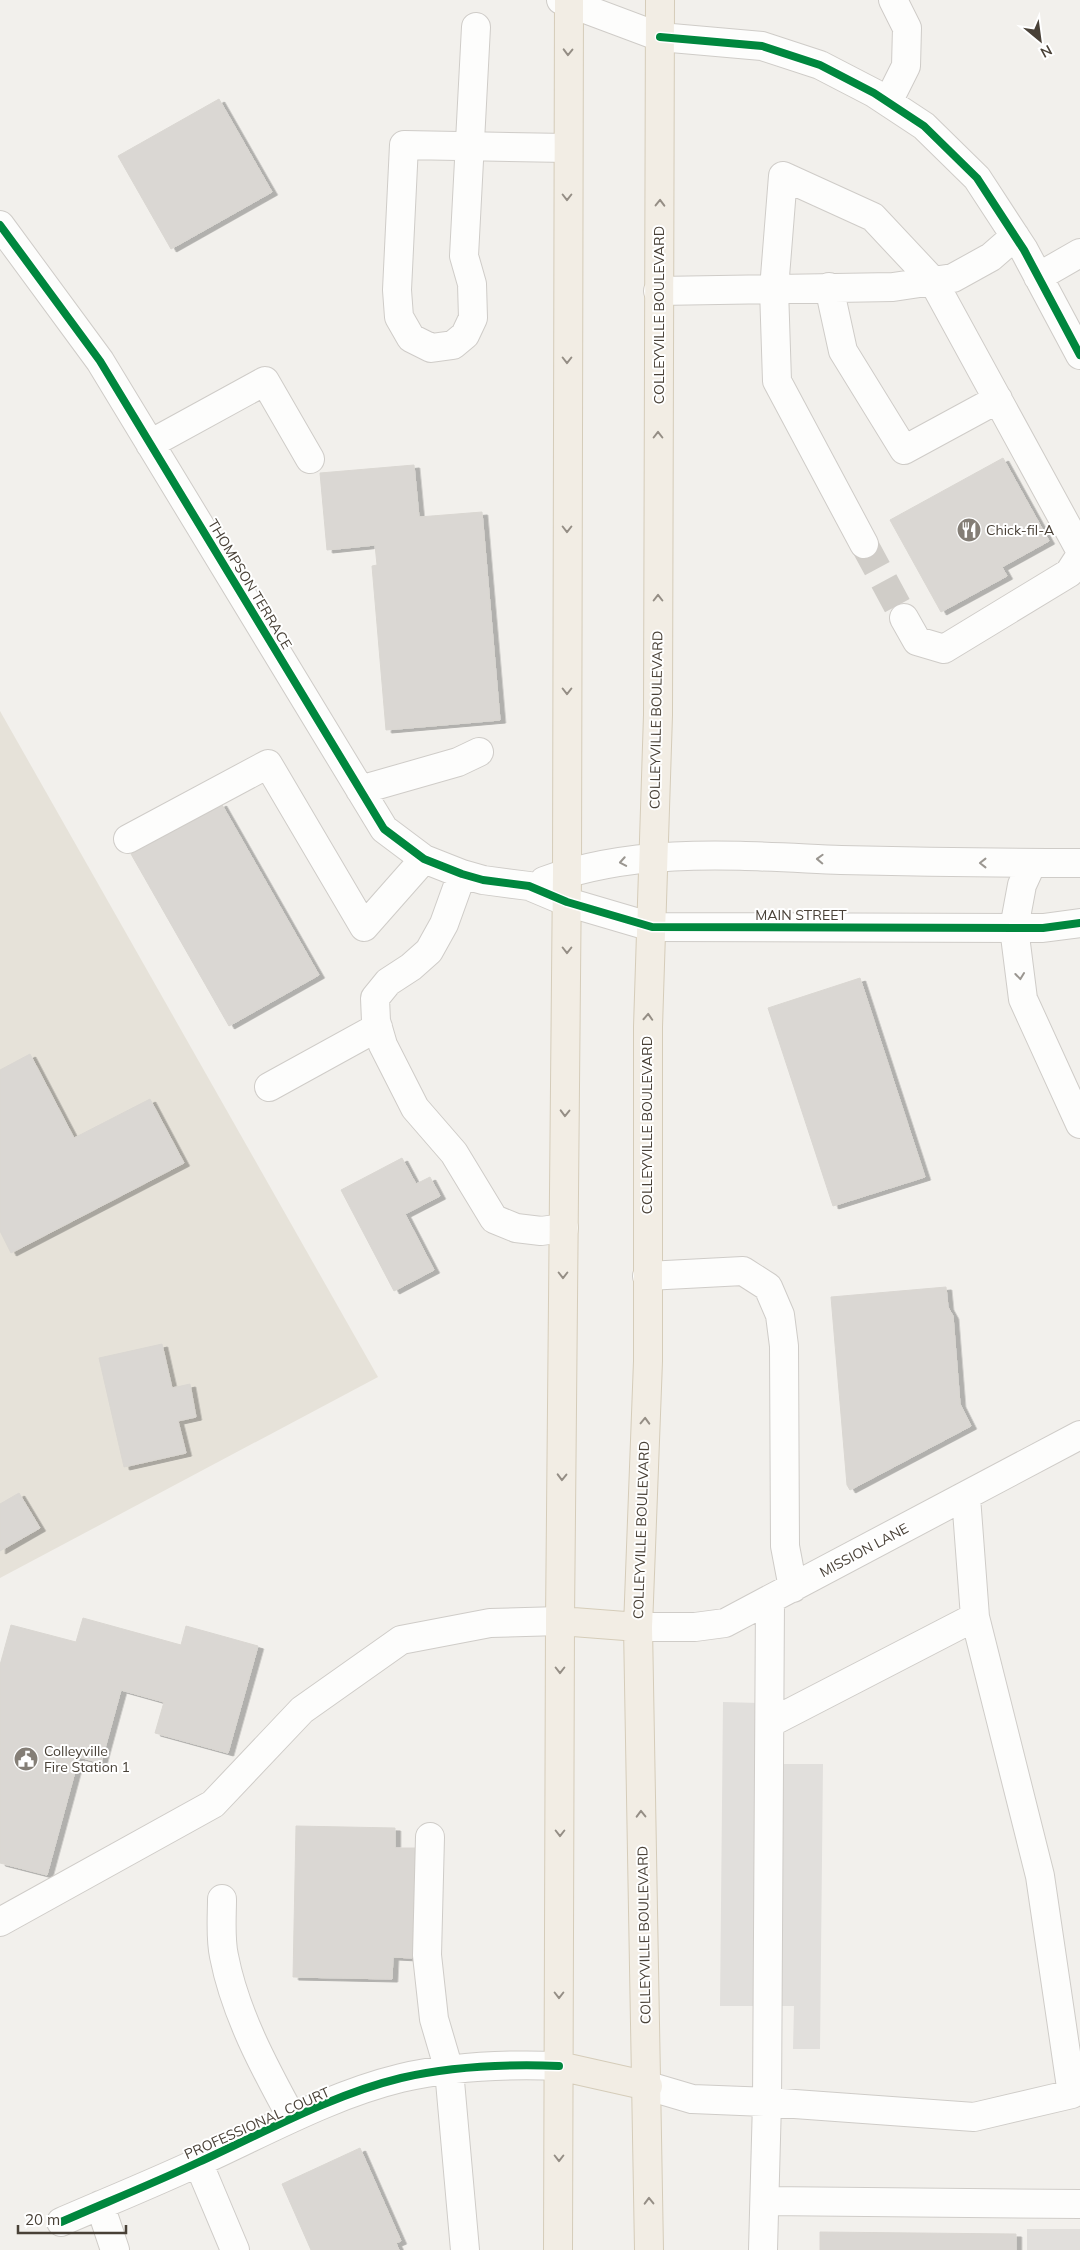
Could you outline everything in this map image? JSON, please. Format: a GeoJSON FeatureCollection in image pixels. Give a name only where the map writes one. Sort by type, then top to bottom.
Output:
{"type":"FeatureCollection","features":[{"type":"Feature","properties":{"kind":"main road","name":"COLLEYVILLE BOULEVARD"},"geometry":{"type":"LineString","coordinates":[[650,2250],[638,1627],[648,1361],[648,1027],[658,715],[660,0]]}},
{"type":"Feature","properties":{"kind":"main road"},"geometry":{"type":"LineString","coordinates":[[558,2250],[560,1621],[567,902],[566,1]]}},
{"type":"Feature","properties":{"kind":"main road"},"geometry":{"type":"LineString","coordinates":[[560,1621],[638,1627]]}},
{"type":"Feature","properties":{"kind":"main road"},"geometry":{"type":"LineString","coordinates":[[559,2066],[648,2086]]}},
{"type":"Feature","properties":{"kind":"street"},"geometry":{"type":"LineString","coordinates":[[888,102],[906,66],[907,28],[894,0]]}},
{"type":"Feature","properties":{"kind":"street"},"geometry":{"type":"LineString","coordinates":[[566,1],[660,37],[762,46],[820,65],[888,102],[924,126],[977,178],[1015,236],[1080,355]]}},
{"type":"Feature","properties":{"kind":"street"},"geometry":{"type":"LineString","coordinates":[[476,27],[470,146],[464,256],[472,284],[474,318],[465,335],[453,345],[432,348],[411,338],[399,317],[397,290],[404,145],[470,146],[567,148]]}},
{"type":"Feature","properties":{"kind":"street"},"geometry":{"type":"LineString","coordinates":[[864,544],[777,381],[774,289],[784,176],[873,217],[933,281],[1080,550]]}},
{"type":"Feature","properties":{"kind":"street","name":"THOMPSON TERRACE"},"geometry":{"type":"LineString","coordinates":[[0,225],[100,361],[384,829],[424,859],[462,874],[483,880],[529,886]]}},
{"type":"Feature","properties":{"kind":"street"},"geometry":{"type":"LineString","coordinates":[[658,291],[893,287],[953,278],[992,256],[1015,236]]}},
{"type":"Feature","properties":{"kind":"street"},"geometry":{"type":"LineString","coordinates":[[1038,277],[1080,253]]}},
{"type":"Feature","properties":{"kind":"street"},"geometry":{"type":"LineString","coordinates":[[829,287],[842,351],[904,450],[998,400]]}},
{"type":"Feature","properties":{"kind":"street"},"geometry":{"type":"LineString","coordinates":[[150,444],[265,381],[310,459]]}},
{"type":"Feature","properties":{"kind":"street"},"geometry":{"type":"LineString","coordinates":[[904,618],[917,641],[944,649],[1069,573],[1080,556]]}},
{"type":"Feature","properties":{"kind":"street"},"geometry":{"type":"LineString","coordinates":[[360,790],[458,762],[479,752]]}},
{"type":"Feature","properties":{"kind":"street"},"geometry":{"type":"LineString","coordinates":[[128,839],[268,764],[364,927],[424,859]]}},
{"type":"Feature","properties":{"kind":"street"},"geometry":{"type":"LineString","coordinates":[[529,886],[567,872],[654,857],[724,856],[957,863],[1080,863]]}},
{"type":"Feature","properties":{"kind":"street"},"geometry":{"type":"LineString","coordinates":[[1032,863],[1022,885],[1014,928],[1023,999],[1080,1124]]}},
{"type":"Feature","properties":{"kind":"street"},"geometry":{"type":"LineString","coordinates":[[462,874],[444,924],[429,951],[411,967],[388,982],[375,998],[378,1026],[383,1045],[415,1108],[454,1153],[494,1219],[516,1228],[541,1231],[564,1228]]}},
{"type":"Feature","properties":{"kind":"street","name":"MAIN STREET"},"geometry":{"type":"LineString","coordinates":[[529,886],[567,902],[652,927],[1044,928],[1080,923]]}},
{"type":"Feature","properties":{"kind":"street"},"geometry":{"type":"LineString","coordinates":[[269,1087],[378,1026]]}},
{"type":"Feature","properties":{"kind":"street"},"geometry":{"type":"LineString","coordinates":[[647,1276],[743,1271],[768,1287],[780,1316],[784,1346],[784,1546],[782,1594],[770,1723],[766,2201],[763,2250]]}},
{"type":"Feature","properties":{"kind":"street","name":"MISSION LANE"},"geometry":{"type":"LineString","coordinates":[[638,1627],[695,1628],[725,1624],[1080,1435]]}},
{"type":"Feature","properties":{"kind":"street"},"geometry":{"type":"LineString","coordinates":[[648,2086],[692,2099],[767,2102],[974,2117],[1072,2094],[1040,1876],[975,1617],[966,1497]]}},
{"type":"Feature","properties":{"kind":"street"},"geometry":{"type":"LineString","coordinates":[[770,1723],[975,1617]]}},
{"type":"Feature","properties":{"kind":"street"},"geometry":{"type":"LineString","coordinates":[[0,1922],[213,1804],[302,1710],[401,1640],[490,1623],[560,1621]]}},
{"type":"Feature","properties":{"kind":"street"},"geometry":{"type":"LineString","coordinates":[[430,1837],[427,1955],[434,2019],[449,2070],[465,2250]]}},
{"type":"Feature","properties":{"kind":"street"},"geometry":{"type":"LineString","coordinates":[[222,1899],[224,1955],[237,2004],[269,2075],[292,2118]]}},
{"type":"Feature","properties":{"kind":"street","name":"PROFESSIONAL COURT"},"geometry":{"type":"LineString","coordinates":[[61,2222],[198,2162],[292,2118],[369,2088],[402,2078],[449,2070],[502,2064],[559,2066]]}},
{"type":"Feature","properties":{"kind":"street"},"geometry":{"type":"LineString","coordinates":[[198,2162],[234,2250]]}},
{"type":"Feature","properties":{"kind":"street"},"geometry":{"type":"LineString","coordinates":[[766,2201],[1080,2204]]}},
{"type":"Feature","properties":{"kind":"street"},"geometry":{"type":"LineString","coordinates":[[100,2205],[115,2250]]}},
{"type":"Feature","properties":{"kind":"shaded area"},"geometry":{"type":"Polygon","coordinates":[[[0,711],[378,1377],[0,1578],[0,711]]]}},
{"type":"Feature","properties":{"kind":"shaded area"},"geometry":{"type":"Polygon","coordinates":[[[723,1702],[759,1703],[758,1764],[823,1764],[820,2049],[793,2049],[794,2006],[720,2006],[723,1702]]]}},
{"type":"Feature","properties":{"kind":"shaded area"},"geometry":{"type":"Polygon","coordinates":[[[1027,2229],[1080,2229],[1080,2250],[1027,2250],[1027,2229]]]}},
{"type":"Feature","properties":{"kind":"building"},"geometry":{"type":"Polygon","coordinates":[[[219,99],[272,192],[171,249],[118,156],[219,99]]]}},
{"type":"Feature","properties":{"kind":"building","name":"Chick-fil-A"},"geometry":{"type":"Polygon","coordinates":[[[1003,458],[1049,541],[1002,567],[1007,576],[941,612],[890,520],[1003,458]]]}},
{"type":"Feature","properties":{"kind":"building"},"geometry":{"type":"Polygon","coordinates":[[[414,465],[419,517],[482,512],[500,720],[386,730],[372,566],[377,565],[375,545],[327,550],[320,473],[414,465]]]}},
{"type":"Feature","properties":{"kind":"building"},"geometry":{"type":"Polygon","coordinates":[[[221,803],[319,975],[229,1026],[131,854],[221,803]]]}},
{"type":"Feature","properties":{"kind":"building"},"geometry":{"type":"Polygon","coordinates":[[[860,978],[925,1177],[833,1206],[768,1008],[860,978]]]}},
{"type":"Feature","properties":{"kind":"building"},"geometry":{"type":"Polygon","coordinates":[[[30,1054],[74,1138],[150,1099],[184,1163],[11,1253],[0,1231],[0,1070],[30,1054]]]}},
{"type":"Feature","properties":{"kind":"building"},"geometry":{"type":"Polygon","coordinates":[[[402,1158],[416,1184],[430,1177],[440,1196],[405,1214],[434,1270],[394,1291],[341,1190],[402,1158]]]}},
{"type":"Feature","properties":{"kind":"building"},"geometry":{"type":"Polygon","coordinates":[[[946,1287],[948,1307],[953,1316],[960,1404],[971,1426],[850,1490],[847,1485],[831,1297],[946,1287]]]}},
{"type":"Feature","properties":{"kind":"building"},"geometry":{"type":"Polygon","coordinates":[[[162,1344],[172,1388],[190,1384],[196,1417],[178,1421],[186,1453],[124,1467],[99,1358],[162,1344]]]}},
{"type":"Feature","properties":{"kind":"building"},"geometry":{"type":"Polygon","coordinates":[[[19,1493],[40,1528],[0,1551],[0,1504],[19,1493]]]}},
{"type":"Feature","properties":{"kind":"building"},"geometry":{"type":"Polygon","coordinates":[[[83,1618],[181,1645],[186,1626],[258,1646],[228,1753],[155,1733],[164,1702],[121,1690],[101,1763],[79,1757],[47,1875],[0,1863],[0,1665],[11,1625],[76,1642],[83,1618]]]}},
{"type":"Feature","properties":{"kind":"building"},"geometry":{"type":"Polygon","coordinates":[[[296,1826],[395,1828],[395,1848],[415,1848],[412,1958],[393,1957],[392,1979],[293,1977],[296,1826]]]}},
{"type":"Feature","properties":{"kind":"building"},"geometry":{"type":"Polygon","coordinates":[[[360,2148],[401,2241],[396,2243],[399,2250],[311,2250],[282,2184],[360,2148]]]}},
{"type":"Feature","properties":{"kind":"building"},"geometry":{"type":"Polygon","coordinates":[[[820,2232],[1016,2234],[1016,2250],[820,2250],[820,2232]]]}},
{"type":"Feature","properties":{"kind":"tunnel"},"geometry":{"type":"LineString","coordinates":[[864,544],[904,618]]}},
{"type":"Feature","properties":{"kind":"cycle path"},"geometry":{"type":"LineString","coordinates":[[660,37],[762,46],[820,65],[874,93],[924,126],[977,178],[1024,250],[1080,355]]}},
{"type":"Feature","properties":{"kind":"cycle path"},"geometry":{"type":"LineString","coordinates":[[0,225],[100,361],[384,829],[424,859],[483,880],[529,886],[567,902],[652,927],[1043,928],[1080,923]]}},
{"type":"Feature","properties":{"kind":"cycle path"},"geometry":{"type":"LineString","coordinates":[[61,2222],[182,2170],[298,2115],[375,2085],[401,2078],[460,2068],[519,2065],[559,2066]]}},
{"type":"Feature","properties":{"kind":"place","name":"Chick-fil-A"},"geometry":{"type":"Point","coordinates":[969,530]}},
{"type":"Feature","properties":{"kind":"place","name":"Colleyville Fire Station 1"},"geometry":{"type":"Point","coordinates":[26,1759]}}]}
